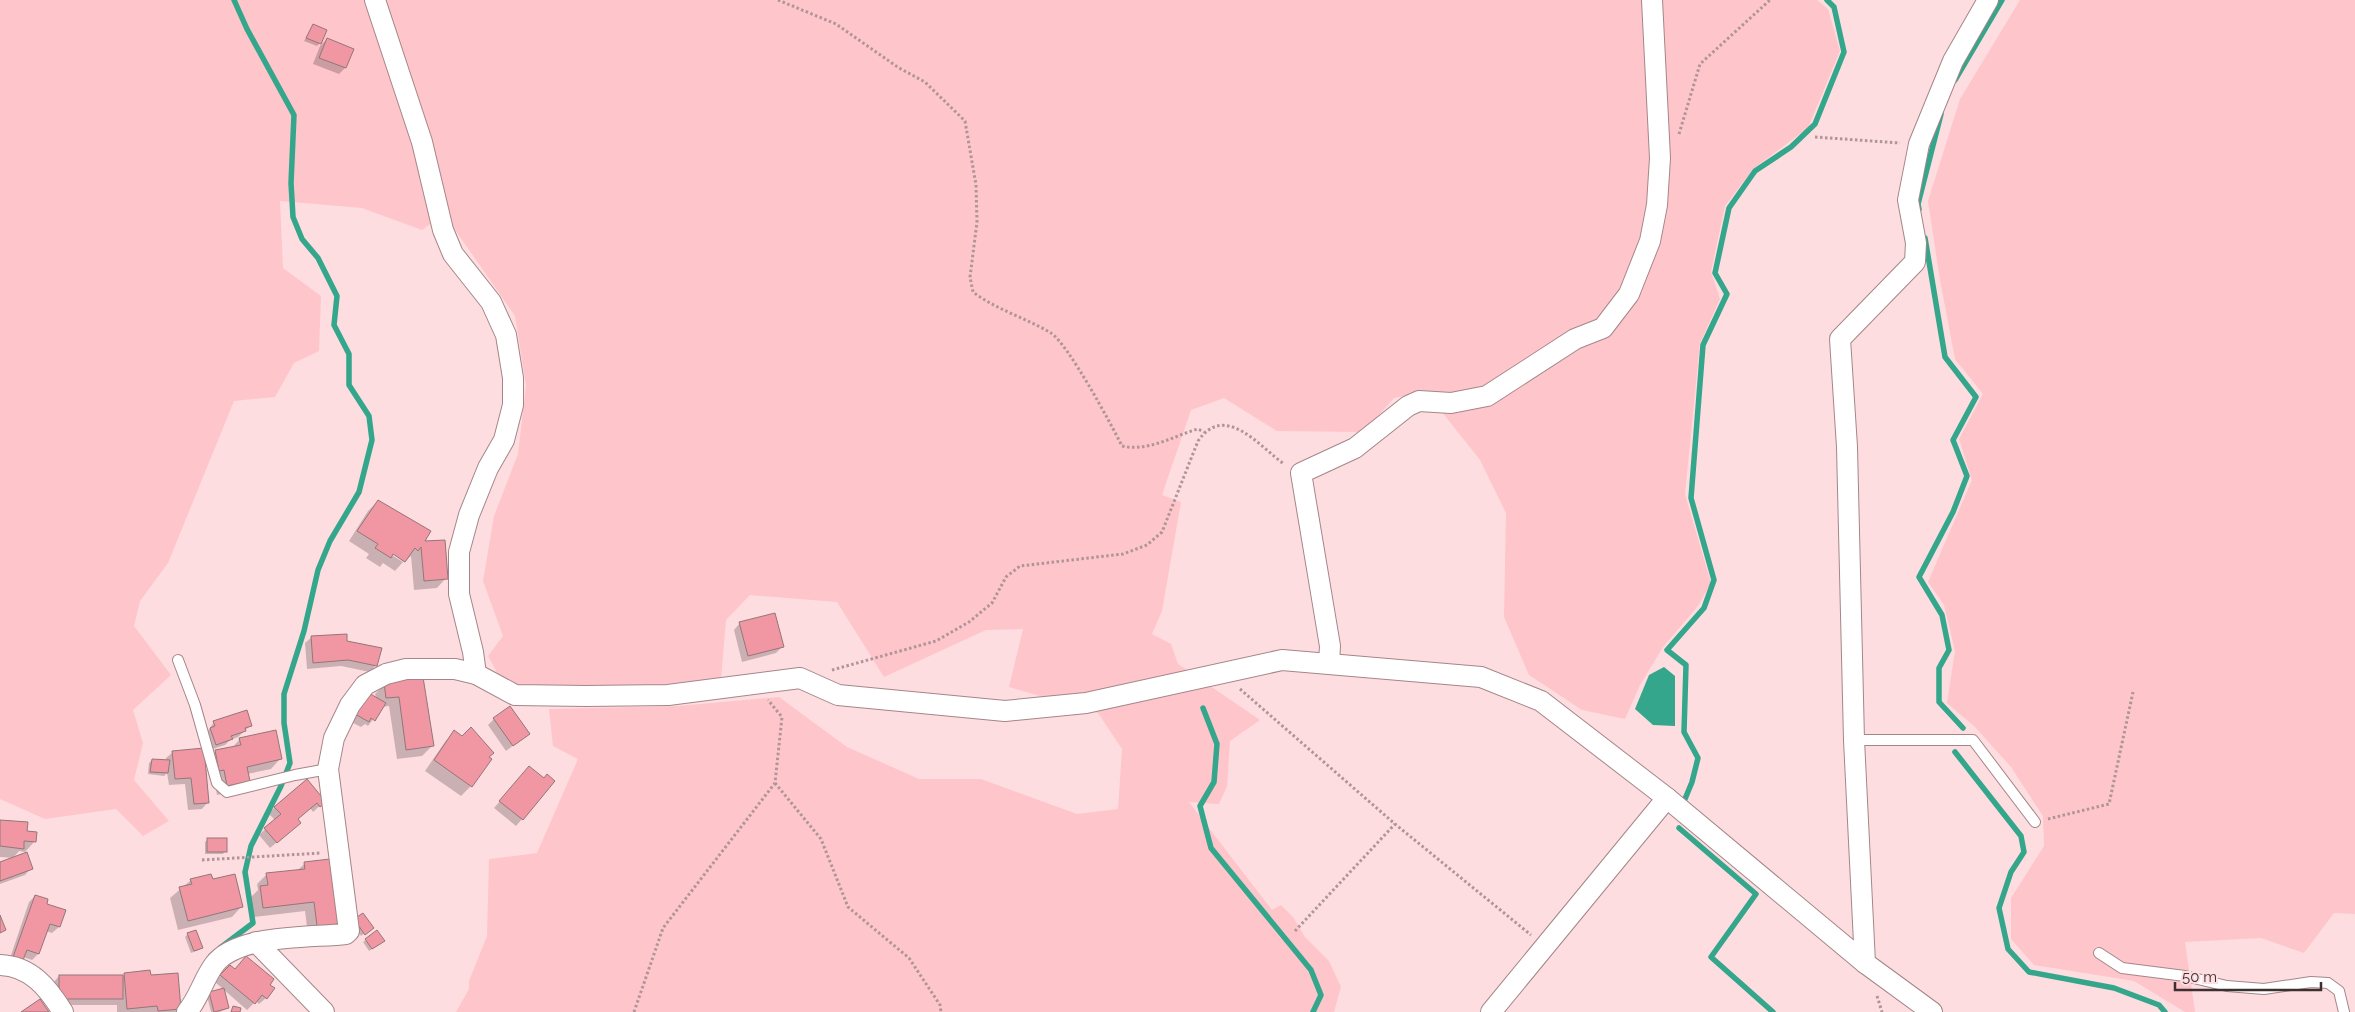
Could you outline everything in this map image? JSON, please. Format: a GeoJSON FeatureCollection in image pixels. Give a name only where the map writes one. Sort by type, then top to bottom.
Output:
{"type":"FeatureCollection","features":[{"type":"Feature","properties":{"kind":"street"},"geometry":{"type":"LineString","coordinates":[[375,0],[422,142],[443,230],[453,254],[491,302],[506,335],[513,378],[513,404],[504,440],[469,515],[459,552],[459,594],[473,652],[476,674]]}},
{"type":"Feature","properties":{"kind":"street"},"geometry":{"type":"LineString","coordinates":[[1329,663],[1330,646],[1301,473],[1355,448],[1408,406],[1419,401],[1451,403],[1487,396],[1575,339],[1602,328],[1629,294],[1650,241],[1658,205],[1660,158],[1652,0]]}},
{"type":"Feature","properties":{"kind":"street"},"geometry":{"type":"LineString","coordinates":[[1865,963],[1854,740],[1847,447],[1840,339],[1915,262],[1916,243],[1908,200],[1919,144],[1953,61],[1988,0]]}},
{"type":"Feature","properties":{"kind":"street"},"geometry":{"type":"LineString","coordinates":[[187,1012],[193,1005],[214,964],[234,949],[256,942],[346,934],[349,931],[328,769],[334,738],[350,705],[365,685],[386,674],[406,669],[455,669],[476,674],[515,694],[542,696],[668,695],[800,678],[838,695],[1005,711],[1086,702],[1282,660],[1481,677],[1541,701],[1667,798],[1865,963],[1932,1012]]}},
{"type":"Feature","properties":{"kind":"street"},"geometry":{"type":"LineString","coordinates":[[1491,1012],[1667,798]]}},
{"type":"Feature","properties":{"kind":"street"},"geometry":{"type":"LineString","coordinates":[[256,942],[324,1012]]}},
{"type":"Feature","properties":{"kind":"street"},"geometry":{"type":"LineString","coordinates":[[0,965],[12,965],[29,972],[63,1012]]}},
{"type":"Feature","properties":{"kind":"lane"},"geometry":{"type":"LineString","coordinates":[[178,660],[195,705],[217,784],[227,792],[328,769]]}},
{"type":"Feature","properties":{"kind":"lane"},"geometry":{"type":"LineString","coordinates":[[1854,740],[1972,740],[2035,822]]}},
{"type":"Feature","properties":{"kind":"lane"},"geometry":{"type":"LineString","coordinates":[[2099,953],[2122,968],[2185,976],[2228,986],[2264,989],[2311,982],[2328,983],[2338,991],[2344,1012]]}},
{"type":"Feature","properties":{"kind":"path"},"geometry":{"type":"LineString","coordinates":[[778,0],[836,24],[898,68],[925,82],[965,121],[976,185],[976,222],[970,277],[973,292],[988,303],[1053,334],[1087,383],[1122,446],[1136,449],[1145,448],[1198,429],[1204,432]]}},
{"type":"Feature","properties":{"kind":"path"},"geometry":{"type":"LineString","coordinates":[[1660,158],[1676,146],[1700,64],[1770,0]]}},
{"type":"Feature","properties":{"kind":"path"},"geometry":{"type":"LineString","coordinates":[[1816,137],[1919,144]]}},
{"type":"Feature","properties":{"kind":"path"},"geometry":{"type":"LineString","coordinates":[[800,678],[936,641],[969,622],[992,603],[1006,577],[1020,566],[1123,554],[1147,545],[1162,532],[1198,441],[1204,432],[1217,425],[1233,426],[1291,469],[1301,473]]}},
{"type":"Feature","properties":{"kind":"path"},"geometry":{"type":"LineString","coordinates":[[1222,674],[1395,824],[1546,947]]}},
{"type":"Feature","properties":{"kind":"path"},"geometry":{"type":"LineString","coordinates":[[634,1012],[664,928],[775,783],[782,717],[756,684]]}},
{"type":"Feature","properties":{"kind":"path"},"geometry":{"type":"LineString","coordinates":[[2035,822],[2109,804],[2133,692]]}},
{"type":"Feature","properties":{"kind":"path"},"geometry":{"type":"LineString","coordinates":[[775,783],[821,839],[848,907],[909,958],[940,1005],[942,1012]]}},
{"type":"Feature","properties":{"kind":"path"},"geometry":{"type":"LineString","coordinates":[[1295,931],[1395,824]]}},
{"type":"Feature","properties":{"kind":"path"},"geometry":{"type":"LineString","coordinates":[[202,860],[339,852]]}},
{"type":"Feature","properties":{"kind":"shaded area"},"geometry":{"type":"Polygon","coordinates":[[[0,0],[1817,0],[1828,9],[1840,51],[1808,128],[1753,169],[1725,206],[1711,272],[1720,299],[1700,343],[1685,494],[1711,583],[1698,606],[1663,647],[1640,685],[1625,719],[1582,710],[1529,675],[1504,617],[1506,513],[1480,460],[1426,392],[1394,398],[1364,432],[1277,431],[1224,398],[1191,410],[1162,495],[1181,502],[1162,611],[1152,634],[1171,644],[1178,664],[1260,720],[1230,741],[1227,786],[1219,804],[1189,802],[1272,910],[1281,905],[1293,917],[1305,937],[1329,961],[1341,987],[1334,1012],[456,1012],[469,989],[469,981],[487,936],[489,859],[537,853],[578,759],[553,746],[549,709],[678,706],[779,697],[847,747],[919,779],[981,779],[1077,814],[1118,809],[1122,749],[1098,713],[1009,687],[1023,629],[986,630],[884,677],[837,602],[750,595],[726,620],[721,679],[647,689],[524,688],[499,676],[488,656],[503,636],[483,581],[494,516],[518,454],[526,385],[515,316],[444,214],[422,230],[362,208],[280,201],[283,268],[321,296],[319,351],[294,363],[275,397],[234,401],[168,563],[140,601],[134,626],[171,675],[133,710],[143,743],[134,780],[169,821],[143,836],[116,809],[45,819],[0,799],[0,0]]]}},
{"type":"Feature","properties":{"kind":"shaded area"},"geometry":{"type":"Polygon","coordinates":[[[2020,0],[2355,0],[2355,914],[2334,913],[2304,953],[2261,938],[2185,942],[2195,1012],[2185,1012],[2134,981],[2034,965],[2011,939],[2011,898],[2044,846],[2043,816],[2011,767],[1975,727],[1947,703],[1955,651],[1944,605],[1928,582],[1972,480],[1959,439],[1983,394],[1955,359],[1928,201],[1960,99],[2020,0]]]}},
{"type":"Feature","properties":{"kind":"shaded area"},"geometry":{"type":"Polygon","coordinates":[[[1664,667],[1675,676],[1675,726],[1653,725],[1635,709],[1649,675],[1664,667]]]}},
{"type":"Feature","properties":{"kind":"building"},"geometry":{"type":"Polygon","coordinates":[[[313,24],[327,30],[321,44],[306,38],[313,24]]]}},
{"type":"Feature","properties":{"kind":"building"},"geometry":{"type":"Polygon","coordinates":[[[327,38],[354,49],[346,68],[319,58],[327,38]]]}},
{"type":"Feature","properties":{"kind":"building"},"geometry":{"type":"Polygon","coordinates":[[[378,500],[431,531],[425,541],[445,540],[448,579],[424,581],[421,547],[418,551],[415,548],[405,562],[393,554],[391,558],[375,548],[378,544],[357,531],[378,500]]]}},
{"type":"Feature","properties":{"kind":"building"},"geometry":{"type":"Polygon","coordinates":[[[775,613],[784,647],[748,656],[739,622],[775,613]]]}},
{"type":"Feature","properties":{"kind":"building"},"geometry":{"type":"Polygon","coordinates":[[[347,634],[347,641],[382,648],[377,666],[348,660],[313,663],[311,636],[347,634]]]}},
{"type":"Feature","properties":{"kind":"building"},"geometry":{"type":"Polygon","coordinates":[[[423,677],[434,746],[406,750],[399,697],[386,698],[384,683],[423,677]]]}},
{"type":"Feature","properties":{"kind":"building"},"geometry":{"type":"Polygon","coordinates":[[[367,692],[386,703],[375,721],[371,718],[369,722],[355,714],[367,692]]]}},
{"type":"Feature","properties":{"kind":"building"},"geometry":{"type":"Polygon","coordinates":[[[510,706],[530,734],[513,746],[493,718],[510,706]]]}},
{"type":"Feature","properties":{"kind":"building"},"geometry":{"type":"Polygon","coordinates":[[[247,710],[252,726],[245,728],[246,731],[231,736],[233,739],[216,745],[210,728],[215,726],[213,721],[247,710]]]}},
{"type":"Feature","properties":{"kind":"building"},"geometry":{"type":"Polygon","coordinates":[[[471,727],[494,753],[489,757],[492,759],[472,787],[434,760],[454,730],[462,736],[471,727]]]}},
{"type":"Feature","properties":{"kind":"building"},"geometry":{"type":"Polygon","coordinates":[[[276,730],[282,759],[247,767],[250,781],[227,786],[224,770],[219,771],[215,750],[241,745],[239,738],[276,730]]]}},
{"type":"Feature","properties":{"kind":"building"},"geometry":{"type":"Polygon","coordinates":[[[204,748],[209,803],[194,804],[191,778],[175,779],[172,751],[204,748]]]}},
{"type":"Feature","properties":{"kind":"building"},"geometry":{"type":"Polygon","coordinates":[[[152,759],[170,760],[168,773],[150,772],[152,759]]]}},
{"type":"Feature","properties":{"kind":"building"},"geometry":{"type":"Polygon","coordinates":[[[529,766],[544,778],[547,774],[555,781],[523,820],[499,801],[529,766]]]}},
{"type":"Feature","properties":{"kind":"building"},"geometry":{"type":"Polygon","coordinates":[[[307,779],[326,802],[320,807],[317,803],[298,819],[301,823],[277,843],[264,828],[281,814],[274,807],[307,779]]]}},
{"type":"Feature","properties":{"kind":"building"},"geometry":{"type":"Polygon","coordinates":[[[0,820],[28,822],[27,831],[37,832],[36,842],[24,841],[24,849],[0,846],[0,820]]]}},
{"type":"Feature","properties":{"kind":"building"},"geometry":{"type":"Polygon","coordinates":[[[207,838],[227,838],[227,852],[207,852],[207,838]]]}},
{"type":"Feature","properties":{"kind":"building"},"geometry":{"type":"Polygon","coordinates":[[[27,852],[33,869],[0,881],[0,862],[27,852]]]}},
{"type":"Feature","properties":{"kind":"building"},"geometry":{"type":"Polygon","coordinates":[[[330,859],[338,924],[317,926],[314,902],[263,908],[260,886],[268,885],[266,873],[305,869],[304,862],[330,859]]]}},
{"type":"Feature","properties":{"kind":"building"},"geometry":{"type":"Polygon","coordinates":[[[211,874],[213,879],[235,874],[243,907],[188,921],[179,887],[192,884],[190,879],[211,874]]]}},
{"type":"Feature","properties":{"kind":"building"},"geometry":{"type":"Polygon","coordinates":[[[35,895],[48,899],[47,904],[66,910],[60,927],[50,924],[39,954],[27,950],[23,960],[13,957],[35,895]]]}},
{"type":"Feature","properties":{"kind":"building"},"geometry":{"type":"Polygon","coordinates":[[[363,913],[374,928],[365,935],[354,919],[363,913]]]}},
{"type":"Feature","properties":{"kind":"building"},"geometry":{"type":"Polygon","coordinates":[[[0,915],[6,930],[0,933],[0,915]]]}},
{"type":"Feature","properties":{"kind":"building"},"geometry":{"type":"Polygon","coordinates":[[[196,930],[203,948],[194,951],[187,933],[196,930]]]}},
{"type":"Feature","properties":{"kind":"building"},"geometry":{"type":"Polygon","coordinates":[[[377,930],[385,941],[372,949],[365,939],[377,930]]]}},
{"type":"Feature","properties":{"kind":"building"},"geometry":{"type":"Polygon","coordinates":[[[246,956],[274,979],[270,985],[275,988],[267,999],[262,995],[255,1004],[220,975],[230,965],[235,969],[246,956]]]}},
{"type":"Feature","properties":{"kind":"building"},"geometry":{"type":"Polygon","coordinates":[[[150,970],[151,975],[178,973],[181,1009],[158,1011],[157,1006],[127,1009],[124,973],[150,970]]]}},
{"type":"Feature","properties":{"kind":"building"},"geometry":{"type":"Polygon","coordinates":[[[59,975],[123,975],[123,999],[59,999],[59,975]]]}},
{"type":"Feature","properties":{"kind":"building"},"geometry":{"type":"Polygon","coordinates":[[[224,988],[229,1008],[214,1012],[209,992],[224,988]]]}},
{"type":"Feature","properties":{"kind":"building"},"geometry":{"type":"Polygon","coordinates":[[[40,999],[49,1012],[21,1012],[40,999]]]}},
{"type":"Feature","properties":{"kind":"building"},"geometry":{"type":"Polygon","coordinates":[[[233,1006],[241,1008],[240,1012],[231,1012],[233,1006]]]}},
{"type":"Feature","properties":{"kind":"waterway"},"geometry":{"type":"LineString","coordinates":[[220,948],[253,923],[245,872],[251,846],[281,786],[290,763],[284,723],[284,694],[304,631],[318,570],[330,541],[359,492],[372,440],[369,416],[349,385],[349,354],[334,325],[337,296],[318,258],[302,239],[293,217],[291,183],[294,115],[247,29],[234,0]]}},
{"type":"Feature","properties":{"kind":"waterway"},"geometry":{"type":"LineString","coordinates":[[1685,799],[1692,782],[1698,758],[1684,732],[1686,665],[1667,650],[1704,608],[1714,580],[1691,498],[1703,345],[1727,294],[1715,273],[1729,208],[1755,171],[1791,147],[1815,124],[1844,52],[1834,7],[1827,0]]}},
{"type":"Feature","properties":{"kind":"waterway"},"geometry":{"type":"LineString","coordinates":[[1955,80],[2002,0]]}},
{"type":"Feature","properties":{"kind":"waterway"},"geometry":{"type":"LineString","coordinates":[[1919,209],[1918,204],[1941,114]]}},
{"type":"Feature","properties":{"kind":"waterway"},"geometry":{"type":"LineString","coordinates":[[1925,238],[1945,357],[1976,397],[1953,440],[1967,476],[1953,512],[1919,577],[1942,615],[1949,650],[1939,668],[1939,702],[1963,728]]}},
{"type":"Feature","properties":{"kind":"waterway"},"geometry":{"type":"LineString","coordinates":[[1203,708],[1217,744],[1214,782],[1200,806],[1211,848],[1311,970],[1321,995],[1313,1012]]}},
{"type":"Feature","properties":{"kind":"waterway"},"geometry":{"type":"LineString","coordinates":[[1955,752],[2021,836],[2024,852],[2011,872],[1999,908],[2008,949],[2029,972],[2114,988],[2159,1005],[2165,1012]]}},
{"type":"Feature","properties":{"kind":"waterway"},"geometry":{"type":"LineString","coordinates":[[1679,828],[1756,894],[1711,957],[1773,1012]]}}]}
